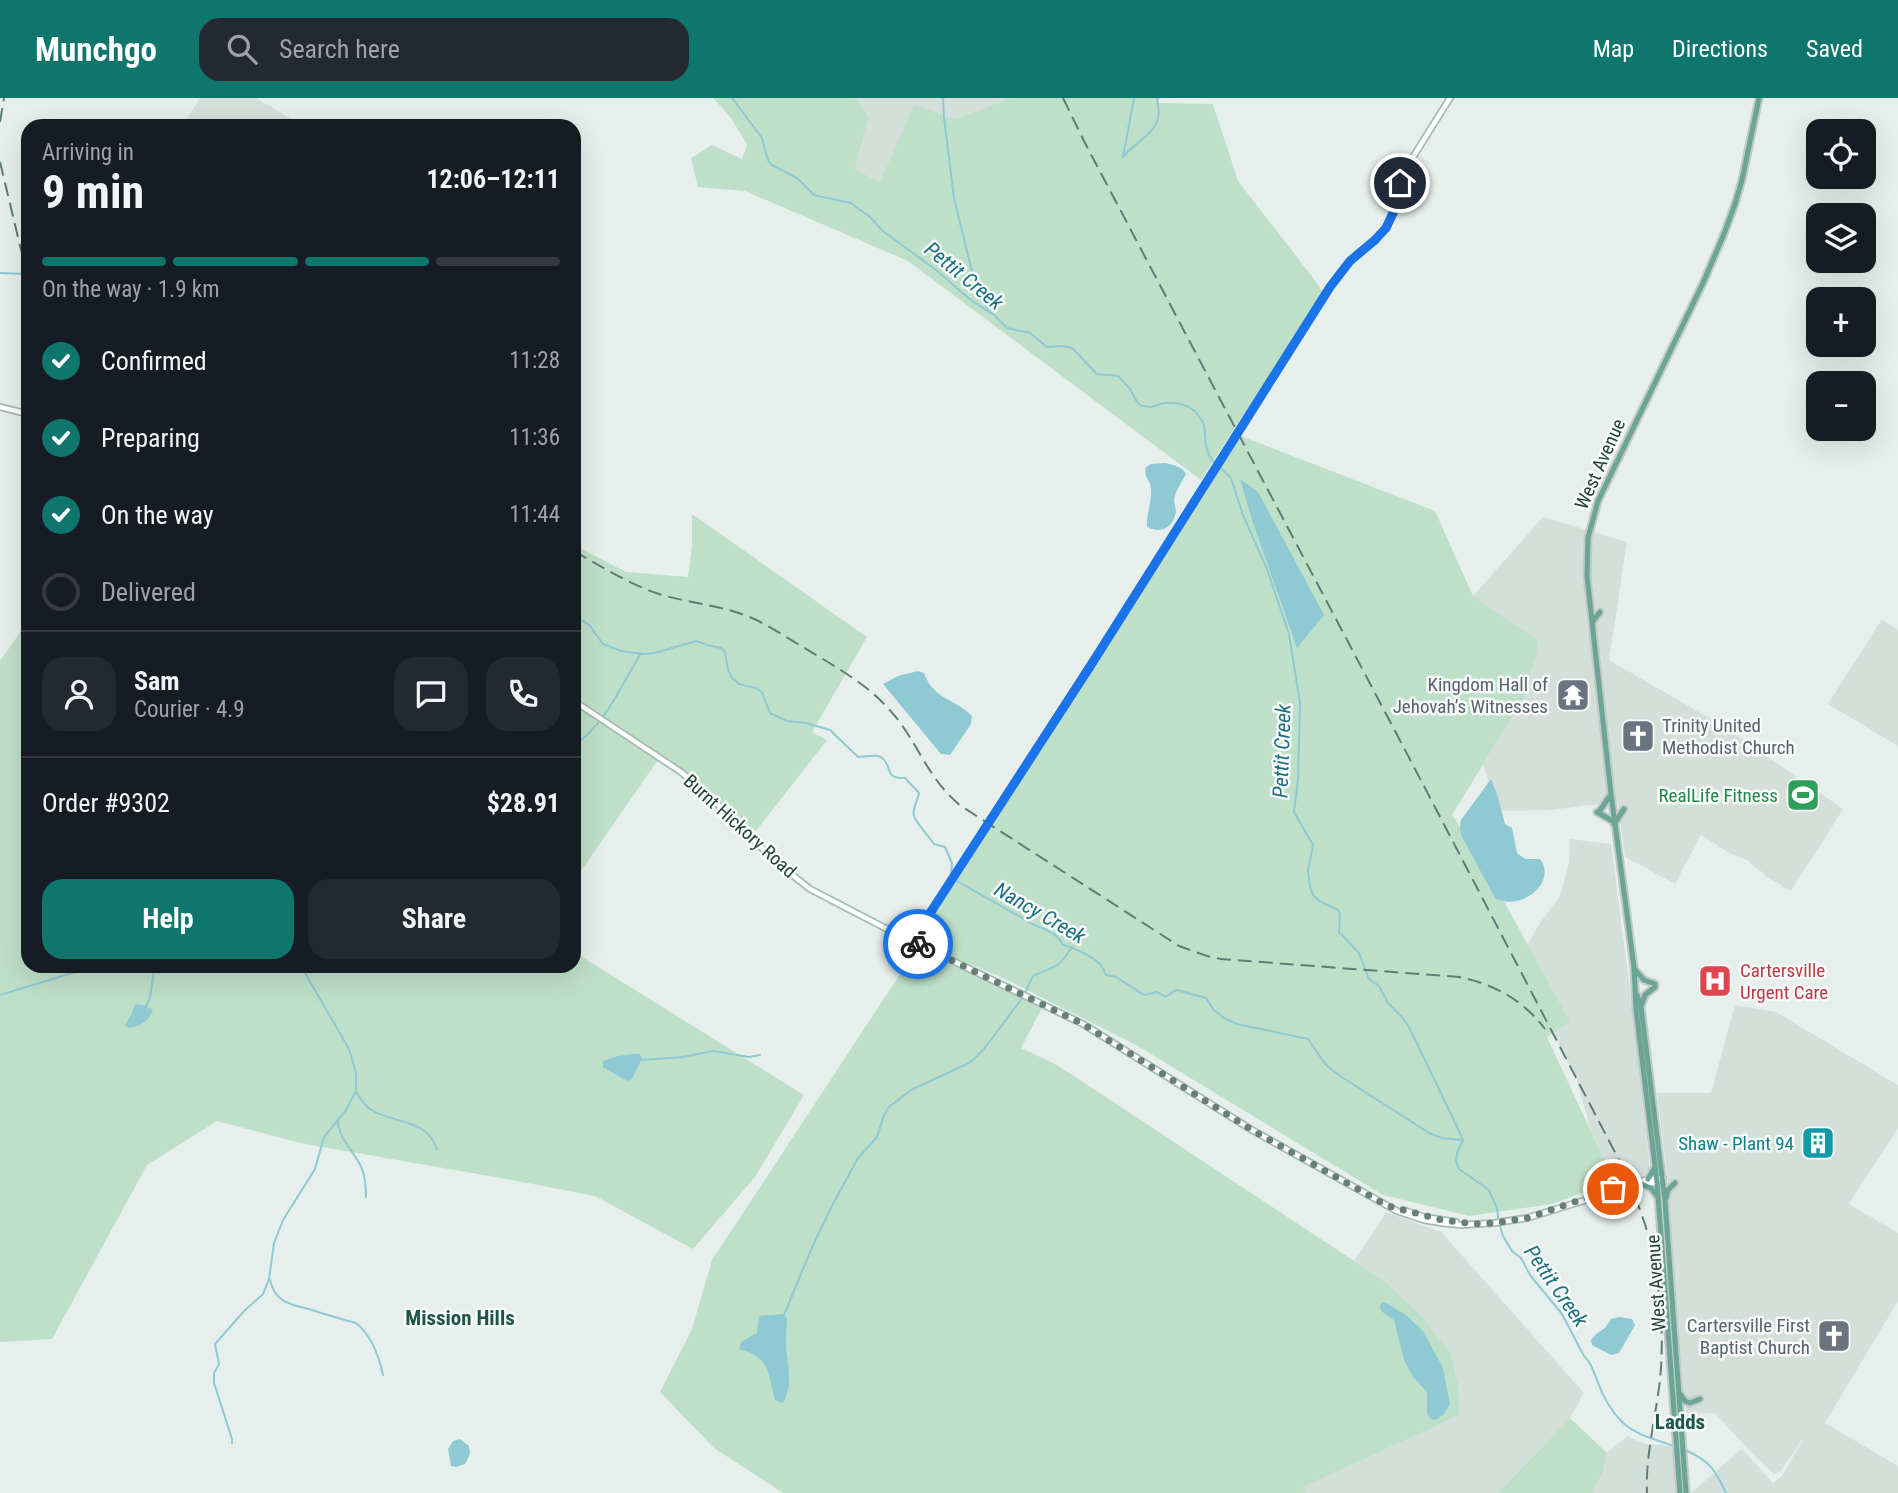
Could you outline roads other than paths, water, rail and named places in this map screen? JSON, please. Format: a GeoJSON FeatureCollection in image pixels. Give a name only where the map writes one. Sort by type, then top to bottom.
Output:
{"type":"FeatureCollection","features":[{"type":"Feature","properties":{"kind":"main road"},"geometry":{"type":"LineString","coordinates":[[912,941],[1334,281],[1350,261],[1388,225],[1405,170],[1450,98]]}},
{"type":"Feature","properties":{"kind":"main road","name":"West Avenue"},"geometry":{"type":"LineString","coordinates":[[1659,1179],[1655,1167],[1636,1009],[1634,967],[1614,823],[1586,550],[1594,511],[1714,260],[1727,227],[1745,168],[1759,98]]}},
{"type":"Feature","properties":{"kind":"main road"},"geometry":{"type":"LineString","coordinates":[[0,407],[21,412]]}},
{"type":"Feature","properties":{"kind":"main road"},"geometry":{"type":"LineString","coordinates":[[1592,624],[1600,612]]}},
{"type":"Feature","properties":{"kind":"main road","name":"Burnt Hickory Road"},"geometry":{"type":"LineString","coordinates":[[581,706],[681,772],[776,862],[810,889],[1083,1024],[1252,1130],[1388,1206],[1433,1218],[1474,1224],[1515,1220],[1659,1179]]}},
{"type":"Feature","properties":{"kind":"main road"},"geometry":{"type":"LineString","coordinates":[[1611,794],[1598,812],[1614,823],[1624,808]]}},
{"type":"Feature","properties":{"kind":"main road"},"geometry":{"type":"LineString","coordinates":[[1634,967],[1644,980],[1655,985],[1645,995],[1641,1007]]}},
{"type":"Feature","properties":{"kind":"main road","name":"West Avenue"},"geometry":{"type":"LineString","coordinates":[[1636,989],[1641,1007],[1662,1200],[1686,1493]]}},
{"type":"Feature","properties":{"kind":"main road"},"geometry":{"type":"LineString","coordinates":[[1648,1179],[1655,1167]]}},
{"type":"Feature","properties":{"kind":"main road","name":"Burnt Hickory Road"},"geometry":{"type":"LineString","coordinates":[[1576,1203],[1631,1183],[1659,1179]]}},
{"type":"Feature","properties":{"kind":"main road"},"geometry":{"type":"LineString","coordinates":[[1641,1184],[1651,1188],[1662,1200],[1675,1183]]}},
{"type":"Feature","properties":{"kind":"main road","name":"West Avenue"},"geometry":{"type":"LineString","coordinates":[[1662,1200],[1680,1493]]}},
{"type":"Feature","properties":{"kind":"main road"},"geometry":{"type":"LineString","coordinates":[[1679,1394],[1690,1403],[1700,1399]]}},
{"type":"Feature","properties":{"kind":"water"},"geometry":{"type":"Polygon","coordinates":[[[1165,463],[1180,468],[1186,474],[1177,490],[1174,502],[1176,512],[1172,522],[1166,528],[1157,530],[1147,527],[1151,489],[1145,470],[1151,464],[1165,463]]]}},
{"type":"Feature","properties":{"kind":"water"},"geometry":{"type":"Polygon","coordinates":[[[1240,479],[1258,492],[1324,615],[1297,648],[1253,523],[1240,479]]]}},
{"type":"Feature","properties":{"kind":"water"},"geometry":{"type":"Polygon","coordinates":[[[918,671],[924,673],[939,694],[972,716],[971,724],[950,755],[941,754],[883,684],[898,676],[918,671]]]}},
{"type":"Feature","properties":{"kind":"water"},"geometry":{"type":"Polygon","coordinates":[[[1491,779],[1505,824],[1512,828],[1517,853],[1525,859],[1540,859],[1544,868],[1544,877],[1534,893],[1515,901],[1495,898],[1461,835],[1461,820],[1491,779]]]}},
{"type":"Feature","properties":{"kind":"water"},"geometry":{"type":"Polygon","coordinates":[[[135,1004],[153,1010],[144,1023],[128,1028],[125,1025],[135,1004]]]}},
{"type":"Feature","properties":{"kind":"water"},"geometry":{"type":"Polygon","coordinates":[[[640,1054],[642,1059],[632,1079],[627,1081],[603,1067],[603,1061],[640,1054]]]}},
{"type":"Feature","properties":{"kind":"water"},"geometry":{"type":"Polygon","coordinates":[[[1382,1302],[1406,1315],[1423,1331],[1443,1368],[1450,1404],[1437,1419],[1432,1420],[1427,1414],[1427,1392],[1413,1377],[1404,1360],[1394,1320],[1381,1311],[1382,1302]]]}},
{"type":"Feature","properties":{"kind":"water"},"geometry":{"type":"Polygon","coordinates":[[[784,1314],[787,1318],[789,1387],[783,1403],[775,1400],[769,1373],[762,1361],[739,1349],[741,1342],[757,1333],[759,1316],[784,1314]]]}},
{"type":"Feature","properties":{"kind":"water"},"geometry":{"type":"Polygon","coordinates":[[[1611,1319],[1632,1319],[1635,1325],[1619,1353],[1611,1355],[1592,1345],[1591,1340],[1596,1334],[1605,1328],[1611,1319]]]}},
{"type":"Feature","properties":{"kind":"water"},"geometry":{"type":"Polygon","coordinates":[[[460,1439],[469,1446],[470,1454],[465,1464],[451,1466],[448,1449],[453,1441],[460,1439]]]}},
{"type":"Feature","properties":{"kind":"waterway","name":"Pettit Creek"},"geometry":{"type":"LineString","coordinates":[[732,98],[762,138],[772,165],[797,178],[814,195],[851,203],[1007,328],[1030,333],[1047,347],[1072,348],[1097,374],[1118,376],[1142,406],[1176,403],[1195,411],[1204,424],[1209,455],[1231,478],[1289,634],[1300,703],[1298,780],[1294,812],[1313,845],[1308,870],[1313,895],[1338,910],[1339,932],[1359,953],[1369,979],[1379,986],[1388,1003],[1409,1027],[1463,1140],[1457,1153],[1459,1169],[1489,1190],[1497,1208],[1503,1236],[1562,1314],[1591,1364],[1601,1391],[1614,1413],[1622,1422],[1642,1435],[1699,1457],[1714,1471],[1726,1493]]}},
{"type":"Feature","properties":{"kind":"waterway"},"geometry":{"type":"LineString","coordinates":[[943,98],[954,198],[973,276],[988,311]]}},
{"type":"Feature","properties":{"kind":"waterway"},"geometry":{"type":"LineString","coordinates":[[1134,98],[1123,157],[1155,126],[1159,110],[1157,98]]}},
{"type":"Feature","properties":{"kind":"waterway","name":"Nancy Creek"},"geometry":{"type":"LineString","coordinates":[[0,273],[21,274]]}},
{"type":"Feature","properties":{"kind":"waterway","name":"Nancy Creek"},"geometry":{"type":"LineString","coordinates":[[581,619],[590,626],[603,644],[621,651],[655,653],[696,641],[721,648],[725,652],[732,678],[739,684],[762,692],[770,713],[787,721],[830,730],[858,757],[881,757],[893,776],[905,778],[919,793],[914,810],[915,818],[934,844],[945,847],[952,863],[951,876]]}},
{"type":"Feature","properties":{"kind":"waterway"},"geometry":{"type":"LineString","coordinates":[[581,739],[604,716],[640,655]]}},
{"type":"Feature","properties":{"kind":"waterway","name":"Nancy Creek"},"geometry":{"type":"LineString","coordinates":[[955,880],[1051,932],[1063,945],[1097,962],[1106,975],[1116,977],[1144,995],[1157,992],[1166,997],[1177,990],[1206,998],[1213,1009],[1237,1024],[1308,1039],[1326,1065],[1340,1076],[1429,1133],[1442,1138],[1461,1140]]}},
{"type":"Feature","properties":{"kind":"waterway"},"geometry":{"type":"LineString","coordinates":[[784,1315],[833,1204],[858,1158],[877,1137],[889,1107],[911,1090],[975,1058],[1023,997],[1033,976],[1059,964],[1072,947]]}},
{"type":"Feature","properties":{"kind":"waterway"},"geometry":{"type":"LineString","coordinates":[[0,995],[72,973]]}},
{"type":"Feature","properties":{"kind":"waterway"},"geometry":{"type":"LineString","coordinates":[[146,1006],[154,973]]}},
{"type":"Feature","properties":{"kind":"waterway"},"geometry":{"type":"LineString","coordinates":[[232,1443],[214,1383],[214,1373],[219,1364],[215,1344],[263,1294],[269,1279],[274,1243],[283,1220],[315,1169],[324,1137],[346,1110],[356,1091],[356,1073],[349,1049],[305,973]]}},
{"type":"Feature","properties":{"kind":"waterway"},"geometry":{"type":"LineString","coordinates":[[641,1060],[683,1057],[713,1051],[749,1057],[760,1055]]}},
{"type":"Feature","properties":{"kind":"waterway"},"geometry":{"type":"LineString","coordinates":[[356,1092],[370,1109],[426,1132],[437,1150]]}},
{"type":"Feature","properties":{"kind":"waterway"},"geometry":{"type":"LineString","coordinates":[[338,1120],[341,1134],[362,1169],[366,1197]]}},
{"type":"Feature","properties":{"kind":"waterway"},"geometry":{"type":"LineString","coordinates":[[270,1280],[276,1294],[286,1302],[356,1323],[374,1346],[383,1375]]}},
{"type":"Feature","properties":{"kind":"railway"},"geometry":{"type":"LineString","coordinates":[[0,122],[4,98]]}},
{"type":"Feature","properties":{"kind":"railway"},"geometry":{"type":"LineString","coordinates":[[1063,98],[1631,1183],[1650,1243],[1661,1321],[1660,1380],[1649,1452],[1647,1493]]}},
{"type":"Feature","properties":{"kind":"railway"},"geometry":{"type":"LineString","coordinates":[[0,162],[21,250]]}},
{"type":"Feature","properties":{"kind":"railway"},"geometry":{"type":"LineString","coordinates":[[581,555],[648,590],[726,609],[754,619],[846,673],[871,692],[899,721],[942,787],[961,806],[1179,946],[1221,959],[1459,977],[1484,984],[1507,995],[1527,1010],[1545,1029]]}},
{"type":"Feature","properties":{"kind":"place","name":"Kingdom Hall of Jehovah’s Witnesses"},"geometry":{"type":"Point","coordinates":[1573,695]}},
{"type":"Feature","properties":{"kind":"place","name":"Trinity United Methodist Church"},"geometry":{"type":"Point","coordinates":[1638,736]}},
{"type":"Feature","properties":{"kind":"place","name":"RealLife Fitness"},"geometry":{"type":"Point","coordinates":[1803,795]}},
{"type":"Feature","properties":{"kind":"place","name":"Cartersville Urgent Care"},"geometry":{"type":"Point","coordinates":[1715,981]}},
{"type":"Feature","properties":{"kind":"place","name":"Shaw - Plant 94"},"geometry":{"type":"Point","coordinates":[1818,1143]}},
{"type":"Feature","properties":{"kind":"place","name":"Cartersville First Baptist Church"},"geometry":{"type":"Point","coordinates":[1834,1336]}},
{"type":"Feature","properties":{"kind":"district","name":"Mission Hills"},"geometry":{"type":"Point","coordinates":[460,1318]}},
{"type":"Feature","properties":{"kind":"district","name":"Ladds"},"geometry":{"type":"Point","coordinates":[1680,1422]}}]}
